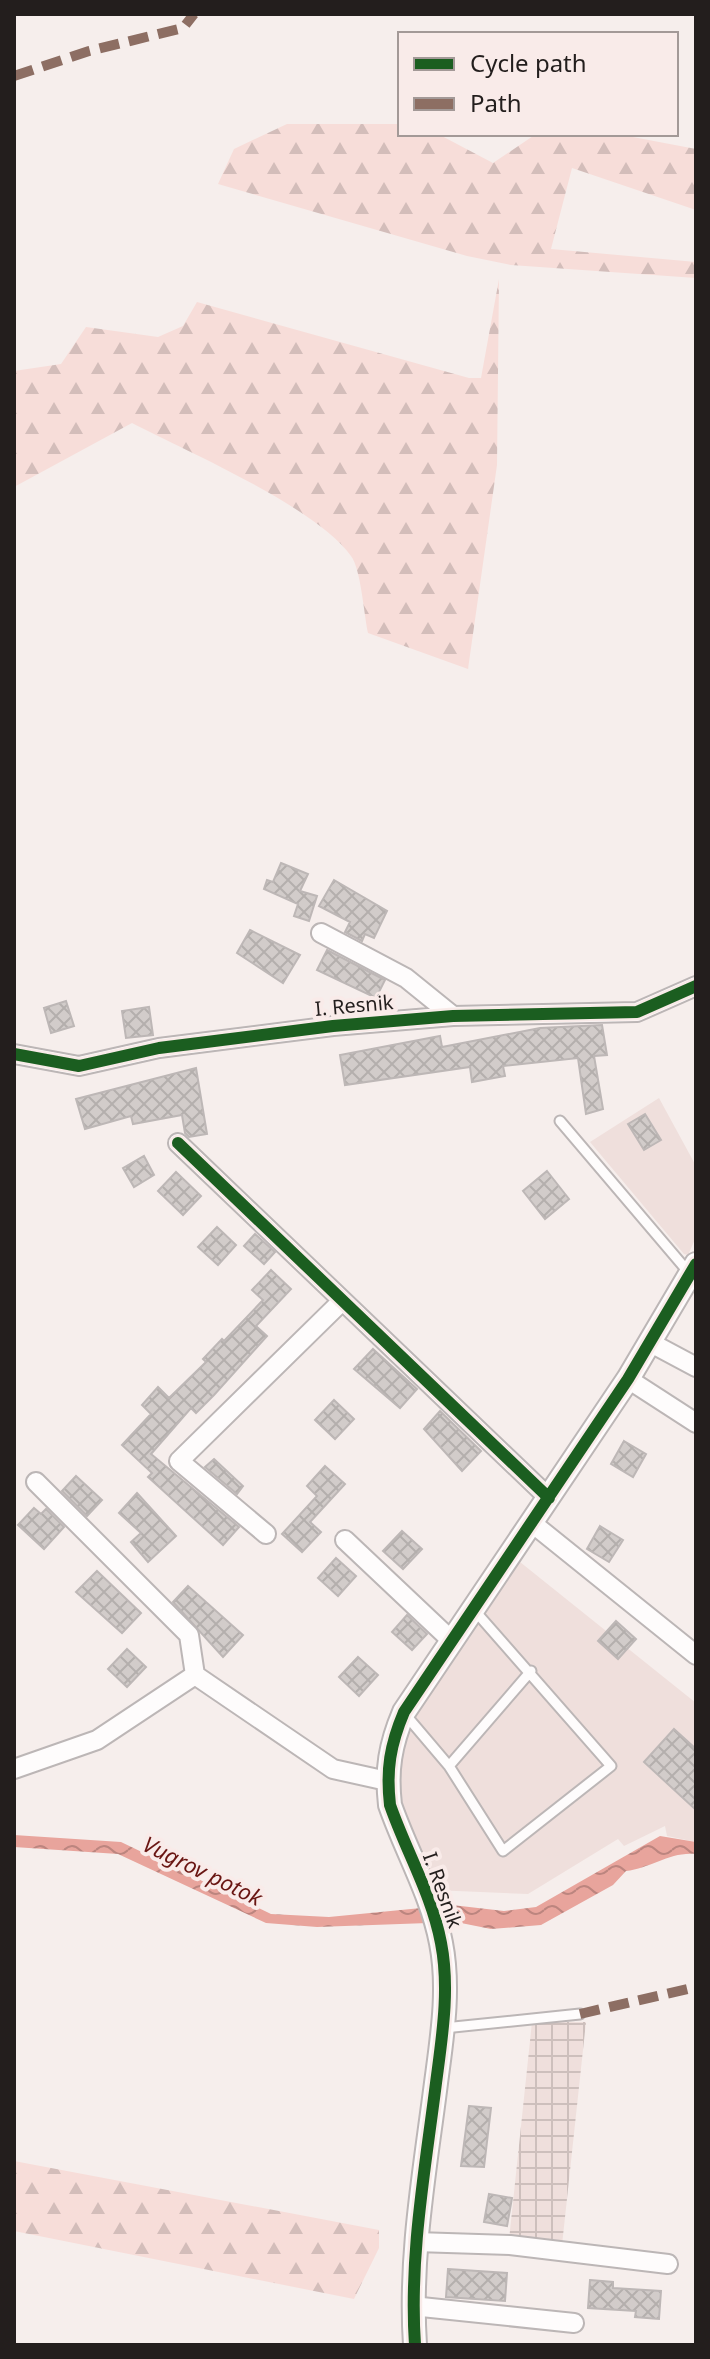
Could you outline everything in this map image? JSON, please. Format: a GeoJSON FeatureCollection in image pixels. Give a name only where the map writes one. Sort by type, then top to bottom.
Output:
{"type":"FeatureCollection","features":[{"type":"Feature","properties":{"kind":"street","name":"I. Resnik"},"geometry":{"type":"LineString","coordinates":[[321,933],[406,978],[453,1016]]}},
{"type":"Feature","properties":{"kind":"street","name":"I. Resnik"},"geometry":{"type":"LineString","coordinates":[[14,1054],[79,1066],[159,1048],[333,1026],[453,1016],[637,1012],[696,986]]}},
{"type":"Feature","properties":{"kind":"street"},"geometry":{"type":"LineString","coordinates":[[178,1143],[549,1498]]}},
{"type":"Feature","properties":{"kind":"street","name":"I. Resnik"},"geometry":{"type":"LineString","coordinates":[[415,2345],[412,2306],[416,2242],[443,2028],[445,1984],[441,1942],[427,1896],[390,1805],[387,1781],[391,1741],[404,1712],[628,1379],[693,1269]]}},
{"type":"Feature","properties":{"kind":"street"},"geometry":{"type":"LineString","coordinates":[[266,1534],[179,1461],[342,1301]]}},
{"type":"Feature","properties":{"kind":"street"},"geometry":{"type":"LineString","coordinates":[[651,1343],[696,1367]]}},
{"type":"Feature","properties":{"kind":"street"},"geometry":{"type":"LineString","coordinates":[[628,1379],[696,1423]]}},
{"type":"Feature","properties":{"kind":"street"},"geometry":{"type":"LineString","coordinates":[[36,1482],[189,1635],[195,1675],[333,1769],[387,1781]]}},
{"type":"Feature","properties":{"kind":"street"},"geometry":{"type":"LineString","coordinates":[[532,1523],[696,1655]]}},
{"type":"Feature","properties":{"kind":"street"},"geometry":{"type":"LineString","coordinates":[[345,1540],[452,1641]]}},
{"type":"Feature","properties":{"kind":"street"},"geometry":{"type":"LineString","coordinates":[[14,1769],[97,1740],[195,1675]]}},
{"type":"Feature","properties":{"kind":"street"},"geometry":{"type":"LineString","coordinates":[[416,2242],[510,2245],[668,2264]]}},
{"type":"Feature","properties":{"kind":"street"},"geometry":{"type":"LineString","coordinates":[[412,2306],[574,2323]]}},
{"type":"Feature","properties":{"kind":"lane"},"geometry":{"type":"LineString","coordinates":[[560,1121],[693,1269]]}},
{"type":"Feature","properties":{"kind":"lane"},"geometry":{"type":"LineString","coordinates":[[404,1712],[449,1766],[503,1851],[611,1766],[473,1608]]}},
{"type":"Feature","properties":{"kind":"lane"},"geometry":{"type":"LineString","coordinates":[[449,1766],[531,1671]]}},
{"type":"Feature","properties":{"kind":"lane"},"geometry":{"type":"LineString","coordinates":[[443,2028],[580,2014]]}},
{"type":"Feature","properties":{"kind":"shaded area"},"geometry":{"type":"Polygon","coordinates":[[[659,1098],[696,1166],[696,1237],[688,1255],[590,1142],[659,1098]]]}},
{"type":"Feature","properties":{"kind":"shaded area"},"geometry":{"type":"Polygon","coordinates":[[[515,1558],[696,1703],[696,1842],[667,1836],[665,1826],[624,1846],[618,1839],[528,1894],[433,1890],[394,1785],[407,1726],[515,1558]]]}},
{"type":"Feature","properties":{"kind":"shaded area"},"geometry":{"type":"Polygon","coordinates":[[[532,2022],[586,2022],[562,2245],[509,2240],[532,2022]]]}},
{"type":"Feature","properties":{"kind":"green space"},"geometry":{"type":"Polygon","coordinates":[[[287,124],[398,124],[398,136],[442,136],[493,163],[533,136],[628,136],[696,149],[696,210],[572,168],[551,249],[696,262],[696,278],[511,265],[467,256],[218,184],[234,149],[287,124]]]}},
{"type":"Feature","properties":{"kind":"green space"},"geometry":{"type":"Polygon","coordinates":[[[499,279],[497,465],[468,669],[368,633],[354,562],[334,537],[281,500],[132,423],[14,487],[14,371],[61,364],[86,327],[158,337],[183,326],[197,302],[469,378],[481,378],[499,279]]]}},
{"type":"Feature","properties":{"kind":"green space"},"geometry":{"type":"Polygon","coordinates":[[[14,2161],[379,2230],[379,2248],[354,2299],[14,2231],[14,2161]]]}},
{"type":"Feature","properties":{"kind":"water"},"geometry":{"type":"Polygon","coordinates":[[[14,1835],[121,1842],[271,1914],[329,1917],[452,1905],[504,1911],[536,1907],[660,1836],[696,1842],[696,1854],[669,1857],[626,1871],[613,1885],[541,1925],[491,1929],[456,1922],[317,1927],[266,1923],[118,1854],[14,1847],[14,1835]]]}},
{"type":"Feature","properties":{"kind":"building"},"geometry":{"type":"Polygon","coordinates":[[[281,863],[308,874],[300,891],[317,896],[309,921],[294,916],[298,904],[264,889],[267,880],[273,882],[281,863]]]}},
{"type":"Feature","properties":{"kind":"building"},"geometry":{"type":"Polygon","coordinates":[[[334,880],[387,911],[374,938],[365,934],[362,941],[345,932],[350,922],[319,906],[334,880]]]}},
{"type":"Feature","properties":{"kind":"building"},"geometry":{"type":"Polygon","coordinates":[[[250,930],[300,955],[283,983],[237,953],[250,930]]]}},
{"type":"Feature","properties":{"kind":"building"},"geometry":{"type":"Polygon","coordinates":[[[327,950],[385,980],[376,998],[317,970],[327,950]]]}},
{"type":"Feature","properties":{"kind":"building"},"geometry":{"type":"Polygon","coordinates":[[[66,1001],[74,1026],[51,1033],[44,1008],[66,1001]]]}},
{"type":"Feature","properties":{"kind":"building"},"geometry":{"type":"Polygon","coordinates":[[[149,1007],[153,1035],[126,1038],[122,1011],[149,1007]]]}},
{"type":"Feature","properties":{"kind":"building"},"geometry":{"type":"Polygon","coordinates":[[[602,1025],[607,1055],[594,1056],[603,1109],[586,1114],[578,1058],[503,1066],[505,1076],[472,1082],[470,1067],[345,1085],[340,1055],[440,1036],[442,1047],[540,1028],[602,1025]]]}},
{"type":"Feature","properties":{"kind":"building"},"geometry":{"type":"Polygon","coordinates":[[[196,1068],[207,1134],[189,1137],[185,1133],[182,1115],[133,1124],[131,1116],[85,1129],[76,1099],[196,1068]]]}},
{"type":"Feature","properties":{"kind":"building"},"geometry":{"type":"Polygon","coordinates":[[[645,1114],[661,1140],[644,1150],[628,1124],[645,1114]]]}},
{"type":"Feature","properties":{"kind":"building"},"geometry":{"type":"Polygon","coordinates":[[[144,1156],[154,1175],[134,1187],[123,1168],[144,1156]]]}},
{"type":"Feature","properties":{"kind":"building"},"geometry":{"type":"Polygon","coordinates":[[[547,1171],[569,1199],[545,1219],[523,1191],[547,1171]]]}},
{"type":"Feature","properties":{"kind":"building"},"geometry":{"type":"Polygon","coordinates":[[[176,1172],[201,1196],[183,1215],[158,1191],[176,1172]]]}},
{"type":"Feature","properties":{"kind":"building"},"geometry":{"type":"Polygon","coordinates":[[[217,1227],[236,1245],[218,1265],[198,1247],[217,1227]]]}},
{"type":"Feature","properties":{"kind":"building"},"geometry":{"type":"Polygon","coordinates":[[[255,1234],[275,1252],[264,1264],[244,1246],[255,1234]]]}},
{"type":"Feature","properties":{"kind":"building"},"geometry":{"type":"Polygon","coordinates":[[[271,1270],[291,1289],[256,1326],[267,1336],[196,1413],[191,1408],[151,1454],[239,1527],[223,1545],[148,1477],[152,1473],[122,1445],[151,1414],[142,1405],[158,1387],[169,1398],[206,1362],[203,1359],[222,1339],[224,1341],[263,1300],[252,1290],[271,1270]]]}},
{"type":"Feature","properties":{"kind":"building"},"geometry":{"type":"Polygon","coordinates":[[[373,1349],[417,1389],[400,1408],[354,1369],[373,1349]]]}},
{"type":"Feature","properties":{"kind":"building"},"geometry":{"type":"Polygon","coordinates":[[[334,1400],[354,1419],[335,1439],[315,1420],[334,1400]]]}},
{"type":"Feature","properties":{"kind":"building"},"geometry":{"type":"Polygon","coordinates":[[[440,1411],[481,1451],[462,1471],[424,1429],[440,1411]]]}},
{"type":"Feature","properties":{"kind":"building"},"geometry":{"type":"Polygon","coordinates":[[[624,1441],[646,1454],[633,1477],[611,1464],[624,1441]]]}},
{"type":"Feature","properties":{"kind":"building"},"geometry":{"type":"Polygon","coordinates":[[[214,1459],[243,1486],[237,1494],[205,1467],[214,1459]]]}},
{"type":"Feature","properties":{"kind":"building"},"geometry":{"type":"Polygon","coordinates":[[[325,1466],[345,1484],[310,1522],[321,1532],[302,1552],[282,1534],[317,1496],[307,1486],[325,1466]]]}},
{"type":"Feature","properties":{"kind":"building"},"geometry":{"type":"Polygon","coordinates":[[[76,1476],[102,1500],[87,1516],[62,1491],[76,1476]]]}},
{"type":"Feature","properties":{"kind":"building"},"geometry":{"type":"Polygon","coordinates":[[[137,1493],[176,1536],[148,1562],[131,1542],[141,1533],[119,1513],[137,1493]]]}},
{"type":"Feature","properties":{"kind":"building"},"geometry":{"type":"Polygon","coordinates":[[[34,1508],[41,1514],[46,1509],[64,1527],[44,1549],[18,1525],[34,1508]]]}},
{"type":"Feature","properties":{"kind":"building"},"geometry":{"type":"Polygon","coordinates":[[[600,1526],[623,1540],[609,1562],[587,1549],[600,1526]]]}},
{"type":"Feature","properties":{"kind":"building"},"geometry":{"type":"Polygon","coordinates":[[[402,1531],[422,1549],[403,1569],[383,1551],[402,1531]]]}},
{"type":"Feature","properties":{"kind":"building"},"geometry":{"type":"Polygon","coordinates":[[[336,1558],[356,1576],[338,1596],[318,1578],[336,1558]]]}},
{"type":"Feature","properties":{"kind":"building"},"geometry":{"type":"Polygon","coordinates":[[[97,1571],[141,1613],[122,1633],[76,1592],[97,1571]]]}},
{"type":"Feature","properties":{"kind":"building"},"geometry":{"type":"Polygon","coordinates":[[[188,1586],[243,1635],[223,1657],[173,1602],[188,1586]]]}},
{"type":"Feature","properties":{"kind":"building"},"geometry":{"type":"Polygon","coordinates":[[[407,1615],[427,1634],[412,1650],[392,1632],[407,1615]]]}},
{"type":"Feature","properties":{"kind":"building"},"geometry":{"type":"Polygon","coordinates":[[[616,1621],[636,1639],[618,1659],[598,1641],[616,1621]]]}},
{"type":"Feature","properties":{"kind":"building"},"geometry":{"type":"Polygon","coordinates":[[[127,1649],[146,1667],[127,1687],[108,1669],[127,1649]]]}},
{"type":"Feature","properties":{"kind":"building"},"geometry":{"type":"Polygon","coordinates":[[[358,1657],[378,1675],[359,1696],[339,1677],[358,1657]]]}},
{"type":"Feature","properties":{"kind":"building"},"geometry":{"type":"Polygon","coordinates":[[[674,1729],[696,1749],[696,1810],[644,1762],[674,1729]]]}},
{"type":"Feature","properties":{"kind":"building"},"geometry":{"type":"Polygon","coordinates":[[[469,2106],[491,2108],[484,2167],[461,2166],[469,2106]]]}},
{"type":"Feature","properties":{"kind":"building"},"geometry":{"type":"Polygon","coordinates":[[[489,2194],[512,2198],[507,2226],[484,2222],[489,2194]]]}},
{"type":"Feature","properties":{"kind":"building"},"geometry":{"type":"Polygon","coordinates":[[[448,2269],[507,2273],[505,2301],[446,2297],[448,2269]]]}},
{"type":"Feature","properties":{"kind":"building"},"geometry":{"type":"Polygon","coordinates":[[[590,2280],[613,2282],[613,2288],[661,2291],[659,2319],[635,2317],[636,2311],[588,2308],[590,2280]]]}},
{"type":"Feature","properties":{"kind":"marked path"},"geometry":{"type":"LineString","coordinates":[[14,76],[89,51],[183,28],[194,14]]}},
{"type":"Feature","properties":{"kind":"marked path"},"geometry":{"type":"LineString","coordinates":[[580,2014],[696,1987]]}},
{"type":"Feature","properties":{"kind":"cycle path"},"geometry":{"type":"LineString","coordinates":[[14,1054],[79,1066],[159,1048],[333,1026],[453,1016],[637,1012],[696,986]]}},
{"type":"Feature","properties":{"kind":"cycle path"},"geometry":{"type":"LineString","coordinates":[[178,1143],[549,1498]]}},
{"type":"Feature","properties":{"kind":"cycle path"},"geometry":{"type":"LineString","coordinates":[[415,2345],[416,2246],[443,2031],[445,1978],[437,1925],[390,1805],[392,1747],[404,1712],[628,1379],[696,1264]]}},
{"type":"Feature","properties":{"kind":"water label","name":"Vugrov potok"},"geometry":{"type":"Point","coordinates":[203,1870]}}]}
